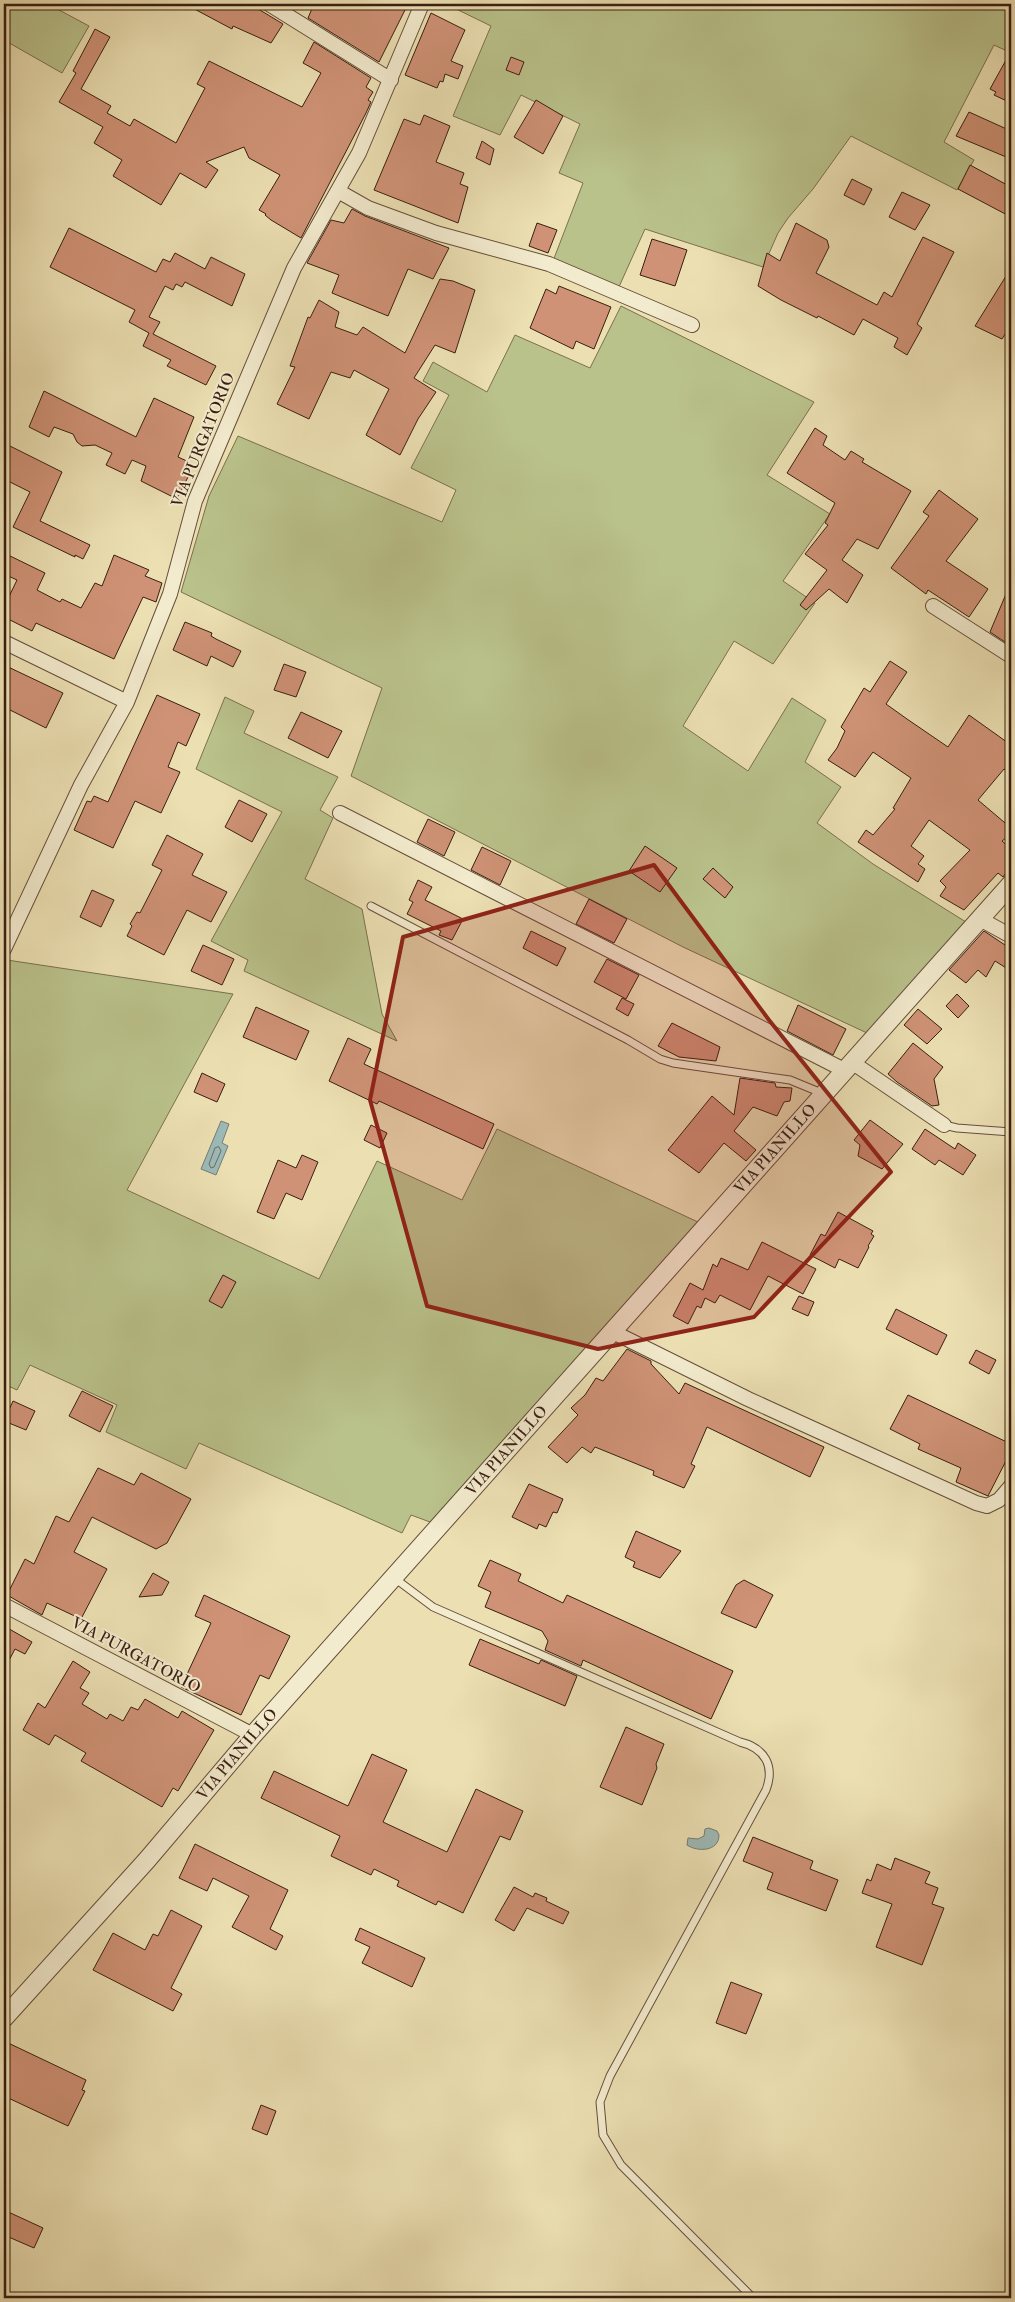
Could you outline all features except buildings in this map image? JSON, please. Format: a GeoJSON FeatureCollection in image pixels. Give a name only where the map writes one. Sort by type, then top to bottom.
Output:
{"type":"FeatureCollection","features":[{"type":"Feature","properties":{"kind":"street"},"geometry":{"type":"LineString","coordinates":[[269,4],[391,80]]}},
{"type":"Feature","properties":{"kind":"street","name":"VIA PURGATORIO"},"geometry":{"type":"LineString","coordinates":[[4,949],[81,785],[126,702],[170,594],[195,501],[294,268],[360,153],[422,4]]}},
{"type":"Feature","properties":{"kind":"street"},"geometry":{"type":"LineString","coordinates":[[338,191],[368,208],[436,233],[549,264],[692,325]]}},
{"type":"Feature","properties":{"kind":"street"},"geometry":{"type":"LineString","coordinates":[[933,606],[1011,656]]}},
{"type":"Feature","properties":{"kind":"street"},"geometry":{"type":"LineString","coordinates":[[4,642],[126,702]]}},
{"type":"Feature","properties":{"kind":"street"},"geometry":{"type":"LineString","coordinates":[[340,813],[850,1067],[944,1125]]}},
{"type":"Feature","properties":{"kind":"street","name":"VIA PIANILLO"},"geometry":{"type":"LineString","coordinates":[[4,2018],[147,1860],[253,1735],[1011,884]]}},
{"type":"Feature","properties":{"kind":"street"},"geometry":{"type":"LineString","coordinates":[[980,919],[1011,936]]}},
{"type":"Feature","properties":{"kind":"street"},"geometry":{"type":"LineString","coordinates":[[613,1332],[748,1399],[976,1503],[987,1506],[998,1500],[1011,1486]]}},
{"type":"Feature","properties":{"kind":"street","name":"VIA PURGATORIO"},"geometry":{"type":"LineString","coordinates":[[4,1605],[253,1735]]}},
{"type":"Feature","properties":{"kind":"lane"},"geometry":{"type":"LineString","coordinates":[[371,906],[628,1040],[660,1059],[673,1063],[790,1080],[824,1094]]}},
{"type":"Feature","properties":{"kind":"lane"},"geometry":{"type":"LineString","coordinates":[[944,1125],[957,1128],[1011,1132]]}},
{"type":"Feature","properties":{"kind":"lane"},"geometry":{"type":"LineString","coordinates":[[393,1577],[433,1607],[740,1742],[751,1744],[760,1750],[766,1759],[770,1769],[770,1780],[766,1790],[610,2076],[600,2102],[603,2135],[621,2165],[753,2298]]}},
{"type":"Feature","properties":{"kind":"highlighted area"},"geometry":{"type":"Polygon","coordinates":[[[654,865],[769,1020],[891,1172],[754,1317],[598,1349],[427,1306],[370,1100],[403,937],[654,865]]]}},
{"type":"Feature","properties":{"kind":"green space"},"geometry":{"type":"Polygon","coordinates":[[[4,4],[48,4],[89,26],[62,73],[4,40],[4,4]]]}},
{"type":"Feature","properties":{"kind":"green space"},"geometry":{"type":"Polygon","coordinates":[[[446,4],[1011,4],[1011,43],[1007,51],[994,45],[944,142],[974,160],[957,190],[851,136],[813,189],[788,218],[778,233],[763,267],[645,229],[618,289],[553,261],[583,183],[559,173],[580,124],[521,95],[500,135],[453,116],[491,26],[446,4]]]}},
{"type":"Feature","properties":{"kind":"green space"},"geometry":{"type":"Polygon","coordinates":[[[621,306],[814,402],[767,475],[830,514],[783,581],[815,603],[773,664],[734,641],[683,726],[748,771],[792,698],[826,720],[805,762],[841,787],[817,823],[873,864],[966,922],[867,1033],[683,947],[351,776],[382,688],[181,592],[209,496],[238,436],[442,522],[456,490],[411,468],[449,395],[423,381],[433,362],[487,392],[515,335],[590,368],[621,306]]]}},
{"type":"Feature","properties":{"kind":"green space"},"geometry":{"type":"Polygon","coordinates":[[[225,697],[254,711],[244,733],[338,777],[320,810],[333,818],[305,879],[362,909],[382,1014],[397,1041],[244,971],[248,960],[211,941],[282,812],[196,769],[225,697]]]}},
{"type":"Feature","properties":{"kind":"green space"},"geometry":{"type":"Polygon","coordinates":[[[7,960],[233,994],[127,1190],[319,1279],[377,1161],[462,1200],[497,1129],[698,1222],[430,1522],[411,1515],[402,1533],[199,1443],[186,1469],[106,1432],[117,1405],[30,1365],[17,1390],[4,1384],[4,966],[7,960]]]}},
{"type":"Feature","properties":{"kind":"water"},"geometry":{"type":"Polygon","coordinates":[[[221,1121],[229,1124],[222,1143],[228,1146],[216,1175],[201,1169],[221,1121]]]}},
{"type":"Feature","properties":{"kind":"water"},"geometry":{"type":"Polygon","coordinates":[[[709,1828],[717,1831],[719,1835],[715,1845],[707,1849],[696,1849],[687,1845],[688,1838],[698,1839],[704,1836],[705,1829],[709,1828]]]}}]}
